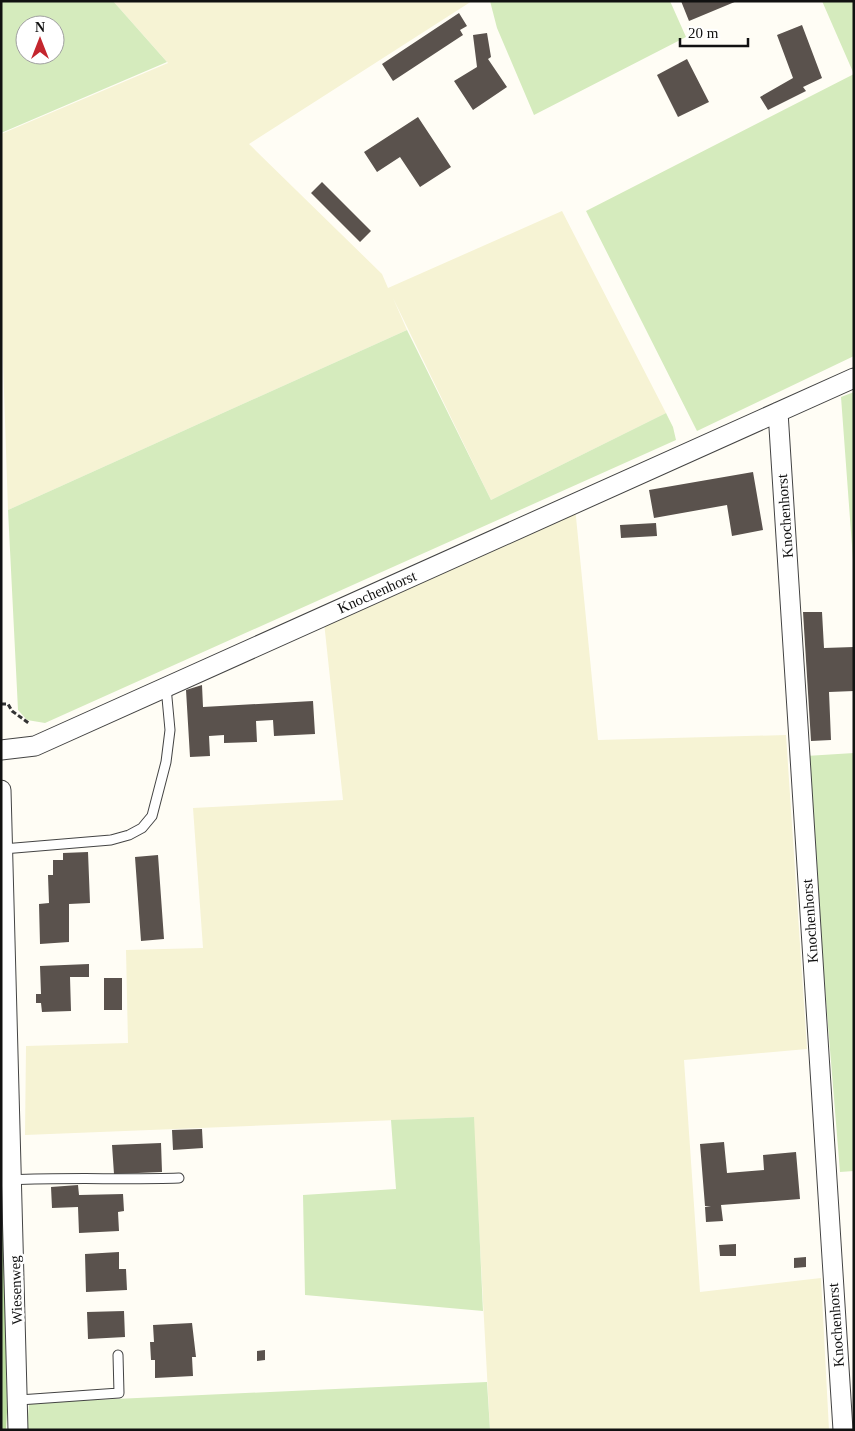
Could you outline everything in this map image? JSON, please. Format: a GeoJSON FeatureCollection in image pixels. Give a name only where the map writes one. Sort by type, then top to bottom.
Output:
{"type":"FeatureCollection","features":[{"type":"Feature","properties":{"kind":"street","name":"Knochenhorst"},"geometry":{"type":"LineString","coordinates":[[1,750],[35,746],[854,378]]}},
{"type":"Feature","properties":{"kind":"street","name":"Knochenhorst"},"geometry":{"type":"LineString","coordinates":[[778,412],[843,1430]]}},
{"type":"Feature","properties":{"kind":"street","name":"Wiesenweg"},"geometry":{"type":"LineString","coordinates":[[1,790],[19,1400],[18,1430]]}},
{"type":"Feature","properties":{"kind":"lane"},"geometry":{"type":"LineString","coordinates":[[3,849],[111,840],[129,835],[142,828],[152,816],[166,762],[170,730],[166,687]]}},
{"type":"Feature","properties":{"kind":"lane"},"geometry":{"type":"LineString","coordinates":[[12,1180],[73,1177],[119,1181],[179,1178]]}},
{"type":"Feature","properties":{"kind":"lane"},"geometry":{"type":"LineString","coordinates":[[19,1400],[119,1394],[118,1355]]}},
{"type":"Feature","properties":{"kind":"path"},"geometry":{"type":"LineString","coordinates":[[1,704],[8,704],[25,723],[32,725]]}},
{"type":"Feature","properties":{"kind":"shaded area"},"geometry":{"type":"Polygon","coordinates":[[[113,1],[472,1],[249,144],[382,274],[388,288],[562,211],[666,413],[491,500],[393,298],[407,330],[8,510],[1,302],[1,134],[168,63],[113,1]]]}},
{"type":"Feature","properties":{"kind":"shaded area"},"geometry":{"type":"Polygon","coordinates":[[[575,507],[598,740],[786,735],[807,1049],[684,1060],[700,1292],[821,1278],[829,1430],[490,1430],[473,1117],[25,1135],[26,1046],[128,1043],[126,950],[203,948],[193,808],[343,800],[324,622],[575,507]]]}},
{"type":"Feature","properties":{"kind":"green space"},"geometry":{"type":"Polygon","coordinates":[[[1,1],[113,1],[167,62],[1,133],[1,1]]]}},
{"type":"Feature","properties":{"kind":"green space"},"geometry":{"type":"Polygon","coordinates":[[[490,1],[670,1],[686,37],[534,115],[497,28],[490,1]]]}},
{"type":"Feature","properties":{"kind":"green space"},"geometry":{"type":"Polygon","coordinates":[[[822,1],[854,1],[853,72],[822,1]]]}},
{"type":"Feature","properties":{"kind":"green space"},"geometry":{"type":"Polygon","coordinates":[[[854,74],[854,356],[697,431],[586,211],[854,74]]]}},
{"type":"Feature","properties":{"kind":"green space"},"geometry":{"type":"Polygon","coordinates":[[[407,330],[491,500],[666,413],[673,427],[676,440],[45,723],[27,720],[18,710],[8,510],[407,330]]]}},
{"type":"Feature","properties":{"kind":"green space"},"geometry":{"type":"Polygon","coordinates":[[[854,392],[854,573],[841,397],[854,392]]]}},
{"type":"Feature","properties":{"kind":"green space"},"geometry":{"type":"Polygon","coordinates":[[[854,753],[854,1171],[840,1172],[806,756],[854,753]]]}},
{"type":"Feature","properties":{"kind":"green space"},"geometry":{"type":"Polygon","coordinates":[[[3,1107],[6,1430],[1,1430],[1,1108],[3,1107]]]}},
{"type":"Feature","properties":{"kind":"green space"},"geometry":{"type":"Polygon","coordinates":[[[474,1117],[483,1311],[305,1295],[303,1195],[396,1189],[391,1120],[474,1117]]]}},
{"type":"Feature","properties":{"kind":"green space"},"geometry":{"type":"Polygon","coordinates":[[[487,1382],[490,1430],[27,1430],[29,1403],[487,1382]]]}},
{"type":"Feature","properties":{"kind":"building"},"geometry":{"type":"Polygon","coordinates":[[[681,1],[737,1],[689,21],[681,1]]]}},
{"type":"Feature","properties":{"kind":"building"},"geometry":{"type":"Polygon","coordinates":[[[459,13],[467,26],[460,30],[463,35],[393,81],[382,64],[459,13]]]}},
{"type":"Feature","properties":{"kind":"building"},"geometry":{"type":"Polygon","coordinates":[[[802,25],[822,78],[803,87],[806,91],[768,110],[760,97],[793,78],[777,35],[802,25]]]}},
{"type":"Feature","properties":{"kind":"building"},"geometry":{"type":"Polygon","coordinates":[[[487,33],[491,57],[488,59],[507,87],[473,110],[454,81],[477,67],[473,35],[487,33]]]}},
{"type":"Feature","properties":{"kind":"building"},"geometry":{"type":"Polygon","coordinates":[[[687,59],[709,102],[678,117],[657,75],[687,59]]]}},
{"type":"Feature","properties":{"kind":"building"},"geometry":{"type":"Polygon","coordinates":[[[418,117],[451,167],[420,187],[400,157],[377,172],[364,152],[418,117]]]}},
{"type":"Feature","properties":{"kind":"building"},"geometry":{"type":"Polygon","coordinates":[[[322,182],[371,231],[360,242],[311,193],[322,182]]]}},
{"type":"Feature","properties":{"kind":"building"},"geometry":{"type":"Polygon","coordinates":[[[753,472],[763,530],[732,536],[727,505],[654,518],[649,490],[753,472]]]}},
{"type":"Feature","properties":{"kind":"building"},"geometry":{"type":"Polygon","coordinates":[[[656,523],[657,536],[621,538],[620,525],[656,523]]]}},
{"type":"Feature","properties":{"kind":"building"},"geometry":{"type":"Polygon","coordinates":[[[803,612],[822,612],[824,648],[854,647],[854,691],[829,692],[831,740],[811,741],[803,612]]]}},
{"type":"Feature","properties":{"kind":"building"},"geometry":{"type":"Polygon","coordinates":[[[202,685],[203,707],[313,701],[315,734],[274,736],[273,720],[256,721],[257,742],[224,743],[224,735],[209,736],[210,756],[190,757],[186,690],[202,685]]]}},
{"type":"Feature","properties":{"kind":"building"},"geometry":{"type":"Polygon","coordinates":[[[88,852],[90,903],[69,904],[69,942],[40,944],[39,904],[49,903],[48,875],[53,875],[53,860],[63,860],[63,853],[88,852]]]}},
{"type":"Feature","properties":{"kind":"building"},"geometry":{"type":"Polygon","coordinates":[[[158,855],[164,939],[141,941],[135,857],[158,855]]]}},
{"type":"Feature","properties":{"kind":"building"},"geometry":{"type":"Polygon","coordinates":[[[89,964],[89,977],[70,977],[71,1011],[42,1012],[41,1003],[36,1003],[36,994],[41,994],[40,966],[89,964]]]}},
{"type":"Feature","properties":{"kind":"building"},"geometry":{"type":"Polygon","coordinates":[[[104,978],[122,978],[122,1010],[104,1010],[104,978]]]}},
{"type":"Feature","properties":{"kind":"building"},"geometry":{"type":"Polygon","coordinates":[[[202,1129],[203,1148],[173,1150],[172,1130],[202,1129]]]}},
{"type":"Feature","properties":{"kind":"building"},"geometry":{"type":"Polygon","coordinates":[[[724,1142],[727,1173],[764,1170],[763,1155],[796,1152],[800,1199],[721,1205],[723,1221],[706,1222],[705,1207],[711,1206],[705,1206],[700,1144],[724,1142]]]}},
{"type":"Feature","properties":{"kind":"building"},"geometry":{"type":"Polygon","coordinates":[[[161,1143],[162,1172],[114,1174],[112,1145],[161,1143]]]}},
{"type":"Feature","properties":{"kind":"building"},"geometry":{"type":"Polygon","coordinates":[[[78,1185],[79,1195],[123,1194],[124,1211],[118,1212],[119,1231],[79,1233],[78,1207],[52,1208],[51,1187],[78,1185]]]}},
{"type":"Feature","properties":{"kind":"building"},"geometry":{"type":"Polygon","coordinates":[[[736,1244],[736,1256],[720,1256],[719,1245],[736,1244]]]}},
{"type":"Feature","properties":{"kind":"building"},"geometry":{"type":"Polygon","coordinates":[[[119,1252],[119,1269],[126,1269],[127,1290],[86,1292],[85,1254],[119,1252]]]}},
{"type":"Feature","properties":{"kind":"building"},"geometry":{"type":"Polygon","coordinates":[[[806,1257],[806,1267],[794,1268],[794,1258],[806,1257]]]}},
{"type":"Feature","properties":{"kind":"building"},"geometry":{"type":"Polygon","coordinates":[[[124,1311],[125,1337],[88,1339],[87,1312],[124,1311]]]}},
{"type":"Feature","properties":{"kind":"building"},"geometry":{"type":"Polygon","coordinates":[[[192,1323],[196,1357],[192,1357],[193,1376],[155,1378],[155,1360],[151,1360],[150,1342],[154,1342],[153,1325],[192,1323]]]}},
{"type":"Feature","properties":{"kind":"building"},"geometry":{"type":"Polygon","coordinates":[[[265,1350],[265,1360],[257,1361],[257,1351],[265,1350]]]}}]}
